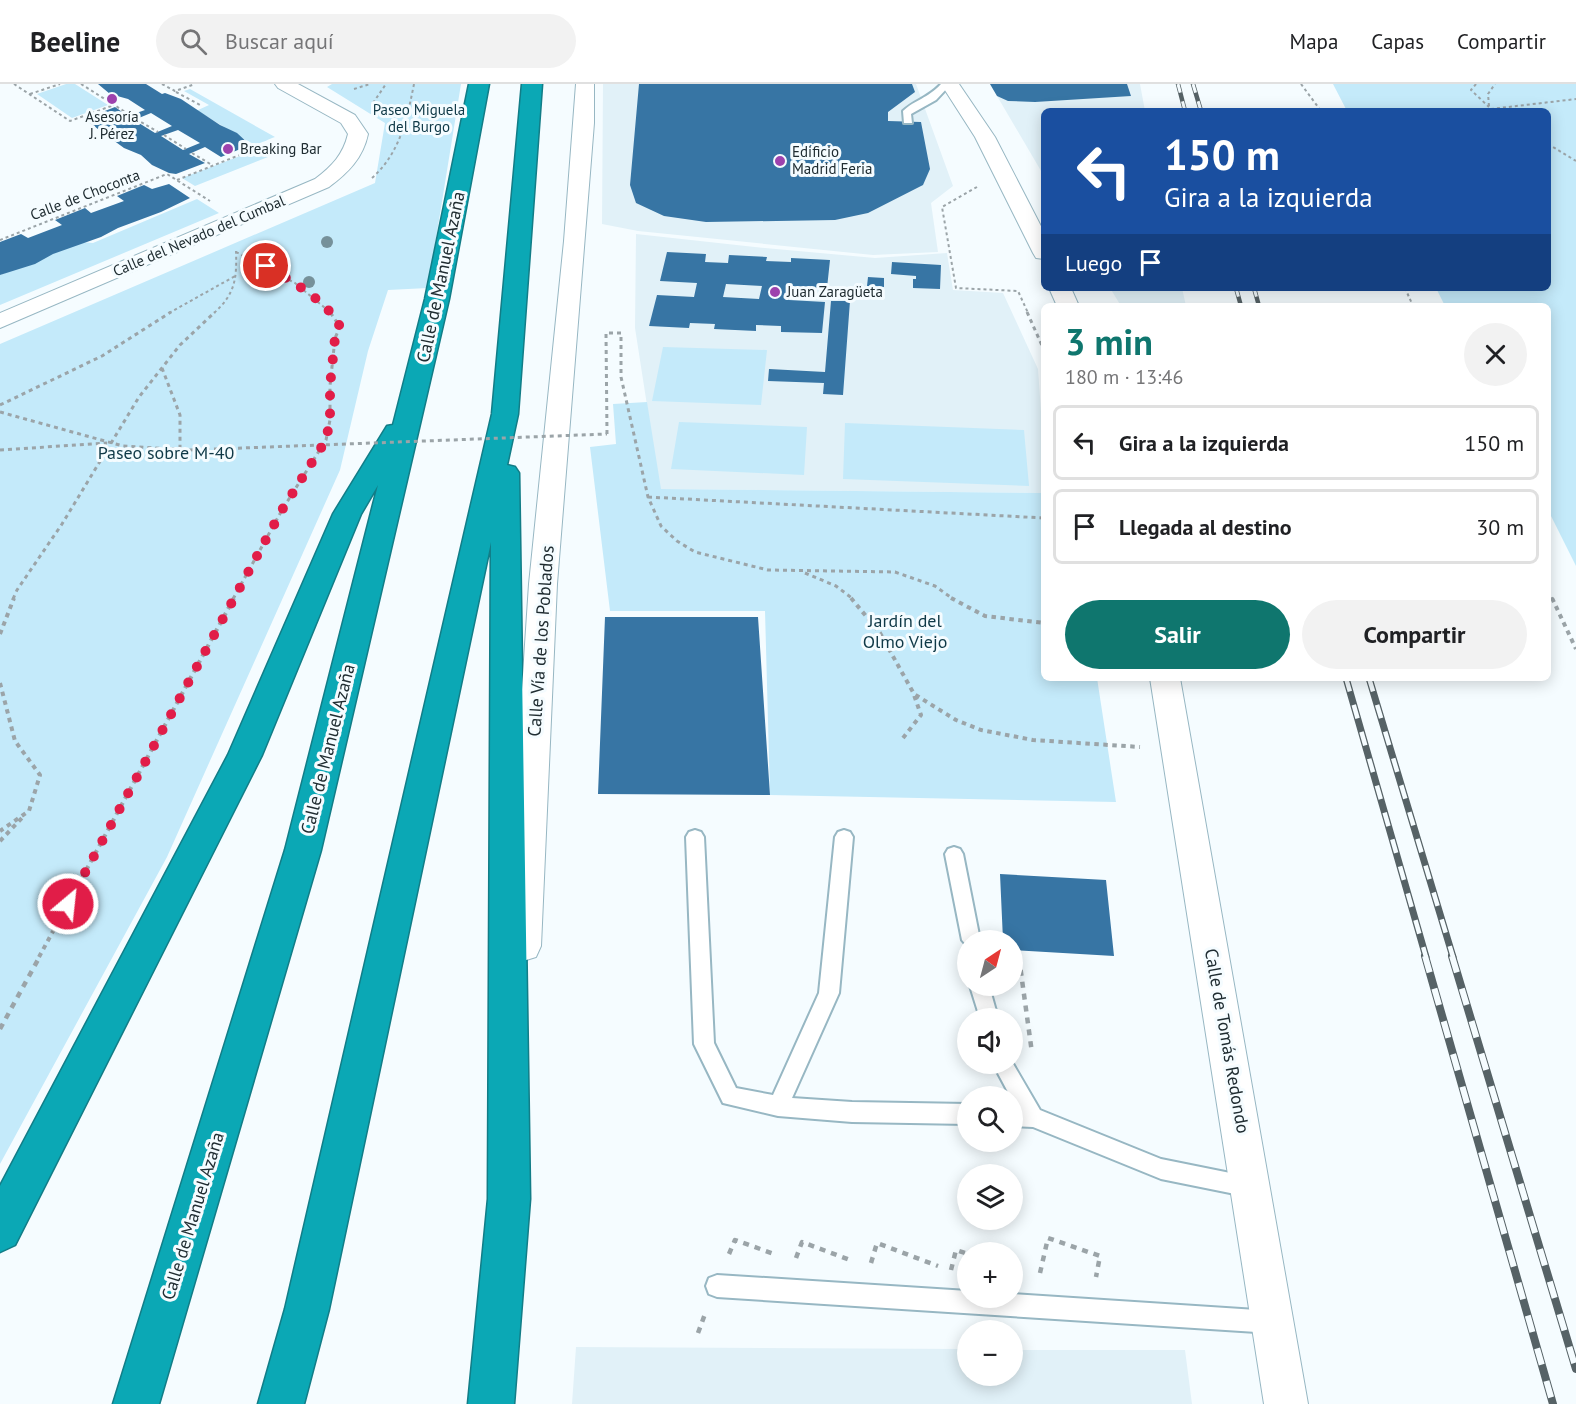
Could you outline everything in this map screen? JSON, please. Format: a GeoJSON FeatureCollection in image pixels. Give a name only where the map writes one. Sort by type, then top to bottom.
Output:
{"type":"FeatureCollection","features":[{"type":"Feature","properties":{"kind":"highway","name":"Calle de Manuel Azaña"},"geometry":{"type":"LineString","coordinates":[[136,1404],[303,850],[437,299],[479,84]]}},
{"type":"Feature","properties":{"kind":"highway"},"geometry":{"type":"LineString","coordinates":[[490,1404],[509,1199],[504,414],[532,84]]}},
{"type":"Feature","properties":{"kind":"highway"},"geometry":{"type":"LineString","coordinates":[[0,1230],[245,755],[347,514],[412,405]]}},
{"type":"Feature","properties":{"kind":"highway"},"geometry":{"type":"LineString","coordinates":[[281,1404],[307,1309],[504,414]]}},
{"type":"Feature","properties":{"kind":"street"},"geometry":{"type":"LineString","coordinates":[[284,84],[358,115]]}},
{"type":"Feature","properties":{"kind":"street","name":"Calle Vía de los Poblados"},"geometry":{"type":"LineString","coordinates":[[509,1199],[543,584],[575,241],[585,84]]}},
{"type":"Feature","properties":{"kind":"street"},"geometry":{"type":"LineString","coordinates":[[948,84],[985,137],[1041,247]]}},
{"type":"Feature","properties":{"kind":"street","name":"Calle del Nevado del Cumbal"},"geometry":{"type":"LineString","coordinates":[[0,321],[322,183],[344,168],[355,150],[358,115]]}},
{"type":"Feature","properties":{"kind":"street","name":"Calle de Tomás Redondo"},"geometry":{"type":"LineString","coordinates":[[1166,681],[1286,1404]]}},
{"type":"Feature","properties":{"kind":"lane"},"geometry":{"type":"LineString","coordinates":[[908,121],[906,113],[913,107],[933,98],[948,84]]}},
{"type":"Feature","properties":{"kind":"lane"},"geometry":{"type":"LineString","coordinates":[[695,837],[704,1044],[730,1096],[778,1106],[852,1112],[957,1114]]}},
{"type":"Feature","properties":{"kind":"lane"},"geometry":{"type":"LineString","coordinates":[[778,1106],[829,993],[844,837]]}},
{"type":"Feature","properties":{"kind":"lane"},"geometry":{"type":"LineString","coordinates":[[954,854],[969,930]]}},
{"type":"Feature","properties":{"kind":"lane"},"geometry":{"type":"LineString","coordinates":[[1023,1117],[1161,1169],[1251,1187]]}},
{"type":"Feature","properties":{"kind":"lane"},"geometry":{"type":"LineString","coordinates":[[717,1286],[1272,1322]]}},
{"type":"Feature","properties":{"kind":"path"},"geometry":{"type":"LineString","coordinates":[[14,84],[70,121],[114,105]]}},
{"type":"Feature","properties":{"kind":"path"},"geometry":{"type":"LineString","coordinates":[[30,94],[60,84]]}},
{"type":"Feature","properties":{"kind":"path"},"geometry":{"type":"LineString","coordinates":[[81,84],[130,115]]}},
{"type":"Feature","properties":{"kind":"path"},"geometry":{"type":"LineString","coordinates":[[162,84],[202,106]]}},
{"type":"Feature","properties":{"kind":"path"},"geometry":{"type":"LineString","coordinates":[[176,91],[195,84]]}},
{"type":"Feature","properties":{"kind":"path"},"geometry":{"type":"LineString","coordinates":[[358,115],[386,84]]}},
{"type":"Feature","properties":{"kind":"path"},"geometry":{"type":"LineString","coordinates":[[1301,84],[1318,108]]}},
{"type":"Feature","properties":{"kind":"path"},"geometry":{"type":"LineString","coordinates":[[1476,84],[1471,90],[1490,108]]}},
{"type":"Feature","properties":{"kind":"path"},"geometry":{"type":"LineString","coordinates":[[1491,108],[1488,94],[1495,84]]}},
{"type":"Feature","properties":{"kind":"path"},"geometry":{"type":"LineString","coordinates":[[1500,108],[1576,99]]}},
{"type":"Feature","properties":{"kind":"path"},"geometry":{"type":"LineString","coordinates":[[136,119],[158,132]]}},
{"type":"Feature","properties":{"kind":"path"},"geometry":{"type":"LineString","coordinates":[[164,135],[186,149]]}},
{"type":"Feature","properties":{"kind":"path"},"geometry":{"type":"LineString","coordinates":[[1551,146],[1576,161]]}},
{"type":"Feature","properties":{"kind":"path"},"geometry":{"type":"LineString","coordinates":[[176,180],[257,148]]}},
{"type":"Feature","properties":{"kind":"path"},"geometry":{"type":"LineString","coordinates":[[192,153],[213,165]]}},
{"type":"Feature","properties":{"kind":"path","name":"Calle de Choconta"},"geometry":{"type":"LineString","coordinates":[[0,240],[167,174],[176,180]]}},
{"type":"Feature","properties":{"kind":"path"},"geometry":{"type":"LineString","coordinates":[[176,180],[211,201]]}},
{"type":"Feature","properties":{"kind":"path"},"geometry":{"type":"LineString","coordinates":[[982,184],[942,207],[956,288],[1018,291],[1041,343]]}},
{"type":"Feature","properties":{"kind":"path"},"geometry":{"type":"LineString","coordinates":[[0,634],[17,590],[62,525],[139,397],[180,345],[226,302],[237,274],[237,245]]}},
{"type":"Feature","properties":{"kind":"path"},"geometry":{"type":"LineString","coordinates":[[0,1029],[282,510],[326,440],[330,420],[330,386],[335,338],[340,327],[336,316],[285,277],[236,252]]}},
{"type":"Feature","properties":{"kind":"path"},"geometry":{"type":"LineString","coordinates":[[0,405],[102,356],[198,295],[237,274]]}},
{"type":"Feature","properties":{"kind":"path"},"geometry":{"type":"LineString","coordinates":[[0,412],[123,446],[180,450],[607,434],[606,333],[621,333],[621,377],[648,497],[661,526],[678,541],[695,552],[768,570],[895,572],[935,586],[956,602],[985,616],[1041,623]]}},
{"type":"Feature","properties":{"kind":"path"},"geometry":{"type":"LineString","coordinates":[[162,368],[180,415],[180,450]]}},
{"type":"Feature","properties":{"kind":"path"},"geometry":{"type":"LineString","coordinates":[[0,450],[111,443]]}},
{"type":"Feature","properties":{"kind":"path"},"geometry":{"type":"LineString","coordinates":[[648,497],[1041,518]]}},
{"type":"Feature","properties":{"kind":"path"},"geometry":{"type":"LineString","coordinates":[[796,571],[822,577],[838,586],[864,607],[884,638],[914,694],[921,715],[903,738]]}},
{"type":"Feature","properties":{"kind":"path"},"geometry":{"type":"LineString","coordinates":[[1551,596],[1576,649]]}},
{"type":"Feature","properties":{"kind":"path"},"geometry":{"type":"LineString","coordinates":[[0,683],[15,741],[40,775],[29,811],[0,841]]}},
{"type":"Feature","properties":{"kind":"path"},"geometry":{"type":"LineString","coordinates":[[914,694],[976,730],[1066,744],[1177,748]]}},
{"type":"Feature","properties":{"kind":"path"},"geometry":{"type":"LineString","coordinates":[[0,831],[29,811]]}},
{"type":"Feature","properties":{"kind":"path"},"geometry":{"type":"LineString","coordinates":[[1038,1280],[1048,1238],[1100,1256],[1096,1277],[1106,1283]]}},
{"type":"Feature","properties":{"kind":"shaded area","name":"Edificio Madrid Feria"},"geometry":{"type":"Polygon","coordinates":[[[603,84],[916,84],[953,186],[931,203],[938,252],[873,255],[638,231],[602,224],[603,84]]]}},
{"type":"Feature","properties":{"kind":"shaded area"},"geometry":{"type":"Polygon","coordinates":[[[990,84],[1140,84],[1144,108],[1041,108],[1041,171],[990,84]]]}},
{"type":"Feature","properties":{"kind":"shaded area"},"geometry":{"type":"Polygon","coordinates":[[[636,234],[875,258],[947,253],[953,290],[1003,293],[1038,369],[1041,412],[1041,493],[660,489],[635,328],[636,234]]]}},
{"type":"Feature","properties":{"kind":"shaded area"},"geometry":{"type":"Polygon","coordinates":[[[1112,291],[1183,291],[1185,303],[1119,303],[1112,291]]]}},
{"type":"Feature","properties":{"kind":"shaded area"},"geometry":{"type":"Polygon","coordinates":[[[576,1347],[957,1349],[957,1386],[1023,1386],[1023,1350],[1185,1350],[1192,1404],[572,1404],[576,1347]]]}},
{"type":"Feature","properties":{"kind":"green space"},"geometry":{"type":"Polygon","coordinates":[[[66,84],[75,84],[108,105],[72,118],[37,94],[66,84]]]}},
{"type":"Feature","properties":{"kind":"green space","name":"Paseo sobre M-40"},"geometry":{"type":"Polygon","coordinates":[[[332,84],[461,84],[428,288],[388,290],[368,351],[340,470],[167,857],[0,1164],[0,344],[375,183],[385,123],[327,87],[332,84]]]}},
{"type":"Feature","properties":{"kind":"green space"},"geometry":{"type":"Polygon","coordinates":[[[1333,84],[1576,84],[1576,566],[1551,516],[1551,303],[1444,303],[1438,291],[1551,291],[1551,108],[1345,108],[1333,84]]]}},
{"type":"Feature","properties":{"kind":"green space"},"geometry":{"type":"Polygon","coordinates":[[[190,89],[275,137],[256,144],[245,140],[196,111],[209,105],[184,91],[190,89]]]}},
{"type":"Feature","properties":{"kind":"green space"},"geometry":{"type":"Polygon","coordinates":[[[256,150],[268,157],[195,186],[182,178],[256,150]]]}},
{"type":"Feature","properties":{"kind":"green space"},"geometry":{"type":"Polygon","coordinates":[[[197,199],[219,213],[0,305],[0,275],[81,242],[93,243],[197,199]]]}},
{"type":"Feature","properties":{"kind":"green space"},"geometry":{"type":"Polygon","coordinates":[[[663,347],[767,350],[761,405],[652,401],[663,347]]]}},
{"type":"Feature","properties":{"kind":"green space","name":"Jardín del Olmo Viejo"},"geometry":{"type":"Polygon","coordinates":[[[647,402],[661,489],[1041,493],[1041,681],[1097,681],[1116,802],[770,795],[765,611],[610,611],[590,447],[616,444],[613,404],[647,402]]]}},
{"type":"Feature","properties":{"kind":"green space"},"geometry":{"type":"Polygon","coordinates":[[[679,422],[807,427],[804,475],[671,469],[679,422]]]}},
{"type":"Feature","properties":{"kind":"green space"},"geometry":{"type":"Polygon","coordinates":[[[845,423],[1024,430],[1029,486],[843,479],[845,423]]]}},
{"type":"Feature","properties":{"kind":"building"},"geometry":{"type":"Polygon","coordinates":[[[98,84],[146,84],[162,94],[181,99],[220,125],[237,133],[250,145],[221,157],[205,147],[189,154],[205,163],[176,174],[169,173],[152,165],[141,155],[124,148],[87,121],[90,120],[87,118],[115,107],[128,116],[145,110],[128,99],[110,94],[98,84]],[[151,113],[134,120],[155,133],[172,126],[151,113]],[[178,130],[161,136],[183,150],[200,143],[178,130]]]}},
{"type":"Feature","properties":{"kind":"building","name":"Edificio Madrid Feria"},"geometry":{"type":"Polygon","coordinates":[[[639,84],[912,84],[915,92],[888,112],[888,121],[921,122],[930,169],[923,185],[868,213],[835,220],[706,222],[664,216],[636,203],[630,185],[639,84]]]}},
{"type":"Feature","properties":{"kind":"building"},"geometry":{"type":"Polygon","coordinates":[[[990,84],[1127,84],[1131,96],[1035,102],[1008,101],[997,96],[990,84]]]}},
{"type":"Feature","properties":{"kind":"building"},"geometry":{"type":"Polygon","coordinates":[[[169,184],[190,198],[101,237],[53,254],[35,264],[0,275],[0,242],[21,234],[28,238],[62,225],[55,220],[85,208],[91,213],[124,201],[117,196],[144,185],[152,189],[169,184]]]}},
{"type":"Feature","properties":{"kind":"building","name":"Juan Zaragüeta"},"geometry":{"type":"Polygon","coordinates":[[[667,252],[706,254],[705,262],[728,263],[729,255],[767,257],[766,261],[791,262],[791,258],[830,260],[827,288],[791,287],[789,300],[825,302],[822,333],[781,332],[781,326],[756,325],[756,331],[714,329],[715,324],[690,323],[689,328],[649,326],[657,295],[694,297],[697,283],[660,281],[667,252]],[[726,284],[723,297],[759,299],[762,286],[726,284]]]}},
{"type":"Feature","properties":{"kind":"building"},"geometry":{"type":"Polygon","coordinates":[[[892,262],[941,265],[940,289],[913,288],[913,279],[916,279],[916,276],[891,274],[892,262]]]}},
{"type":"Feature","properties":{"kind":"building"},"geometry":{"type":"Polygon","coordinates":[[[868,277],[884,278],[884,287],[867,286],[868,277]]]}},
{"type":"Feature","properties":{"kind":"building"},"geometry":{"type":"Polygon","coordinates":[[[831,301],[850,301],[843,395],[823,394],[824,383],[768,381],[769,369],[825,372],[831,301]]]}},
{"type":"Feature","properties":{"kind":"building"},"geometry":{"type":"Polygon","coordinates":[[[605,617],[758,617],[770,795],[598,794],[605,617]]]}},
{"type":"Feature","properties":{"kind":"building"},"geometry":{"type":"Polygon","coordinates":[[[1000,874],[1106,880],[1114,956],[1023,951],[1023,930],[1003,930],[1000,874]]]}},
{"type":"Feature","properties":{"kind":"railway"},"geometry":{"type":"LineString","coordinates":[[1178,84],[1184,108]]}},
{"type":"Feature","properties":{"kind":"railway"},"geometry":{"type":"LineString","coordinates":[[1193,84],[1200,108]]}},
{"type":"Feature","properties":{"kind":"railway"},"geometry":{"type":"LineString","coordinates":[[1237,291],[1240,303]]}},
{"type":"Feature","properties":{"kind":"railway"},"geometry":{"type":"LineString","coordinates":[[1255,291],[1258,303]]}},
{"type":"Feature","properties":{"kind":"railway"},"geometry":{"type":"LineString","coordinates":[[1347,681],[1426,957]]}},
{"type":"Feature","properties":{"kind":"railway"},"geometry":{"type":"LineString","coordinates":[[1370,681],[1453,957]]}},
{"type":"Feature","properties":{"kind":"railway"},"geometry":{"type":"LineString","coordinates":[[1425,956],[1553,1404]]}},
{"type":"Feature","properties":{"kind":"railway"},"geometry":{"type":"LineString","coordinates":[[1452,956],[1576,1369]]}},
{"type":"Feature","properties":{"kind":"place","name":"Asesoría J. Pérez"},"geometry":{"type":"Point","coordinates":[112,99]}},
{"type":"Feature","properties":{"kind":"place","name":"Breaking Bar"},"geometry":{"type":"Point","coordinates":[228,149]}},
{"type":"Feature","properties":{"kind":"place","name":"Edificio Madrid Feria"},"geometry":{"type":"Point","coordinates":[780,161]}},
{"type":"Feature","properties":{"kind":"place","name":"Juan Zaragüeta"},"geometry":{"type":"Point","coordinates":[775,292]}},
{"type":"Feature","properties":{"kind":"route"},"geometry":{"type":"LineString","coordinates":[[68,904],[282,510],[326,440],[330,420],[330,386],[336,350],[335,338],[340,327],[336,316],[304,290],[266,266]]}},
{"type":"Feature","properties":{"kind":"park label","name":"Paseo Miguela del Burgo"},"geometry":{"type":"Point","coordinates":[419,118]}}]}
